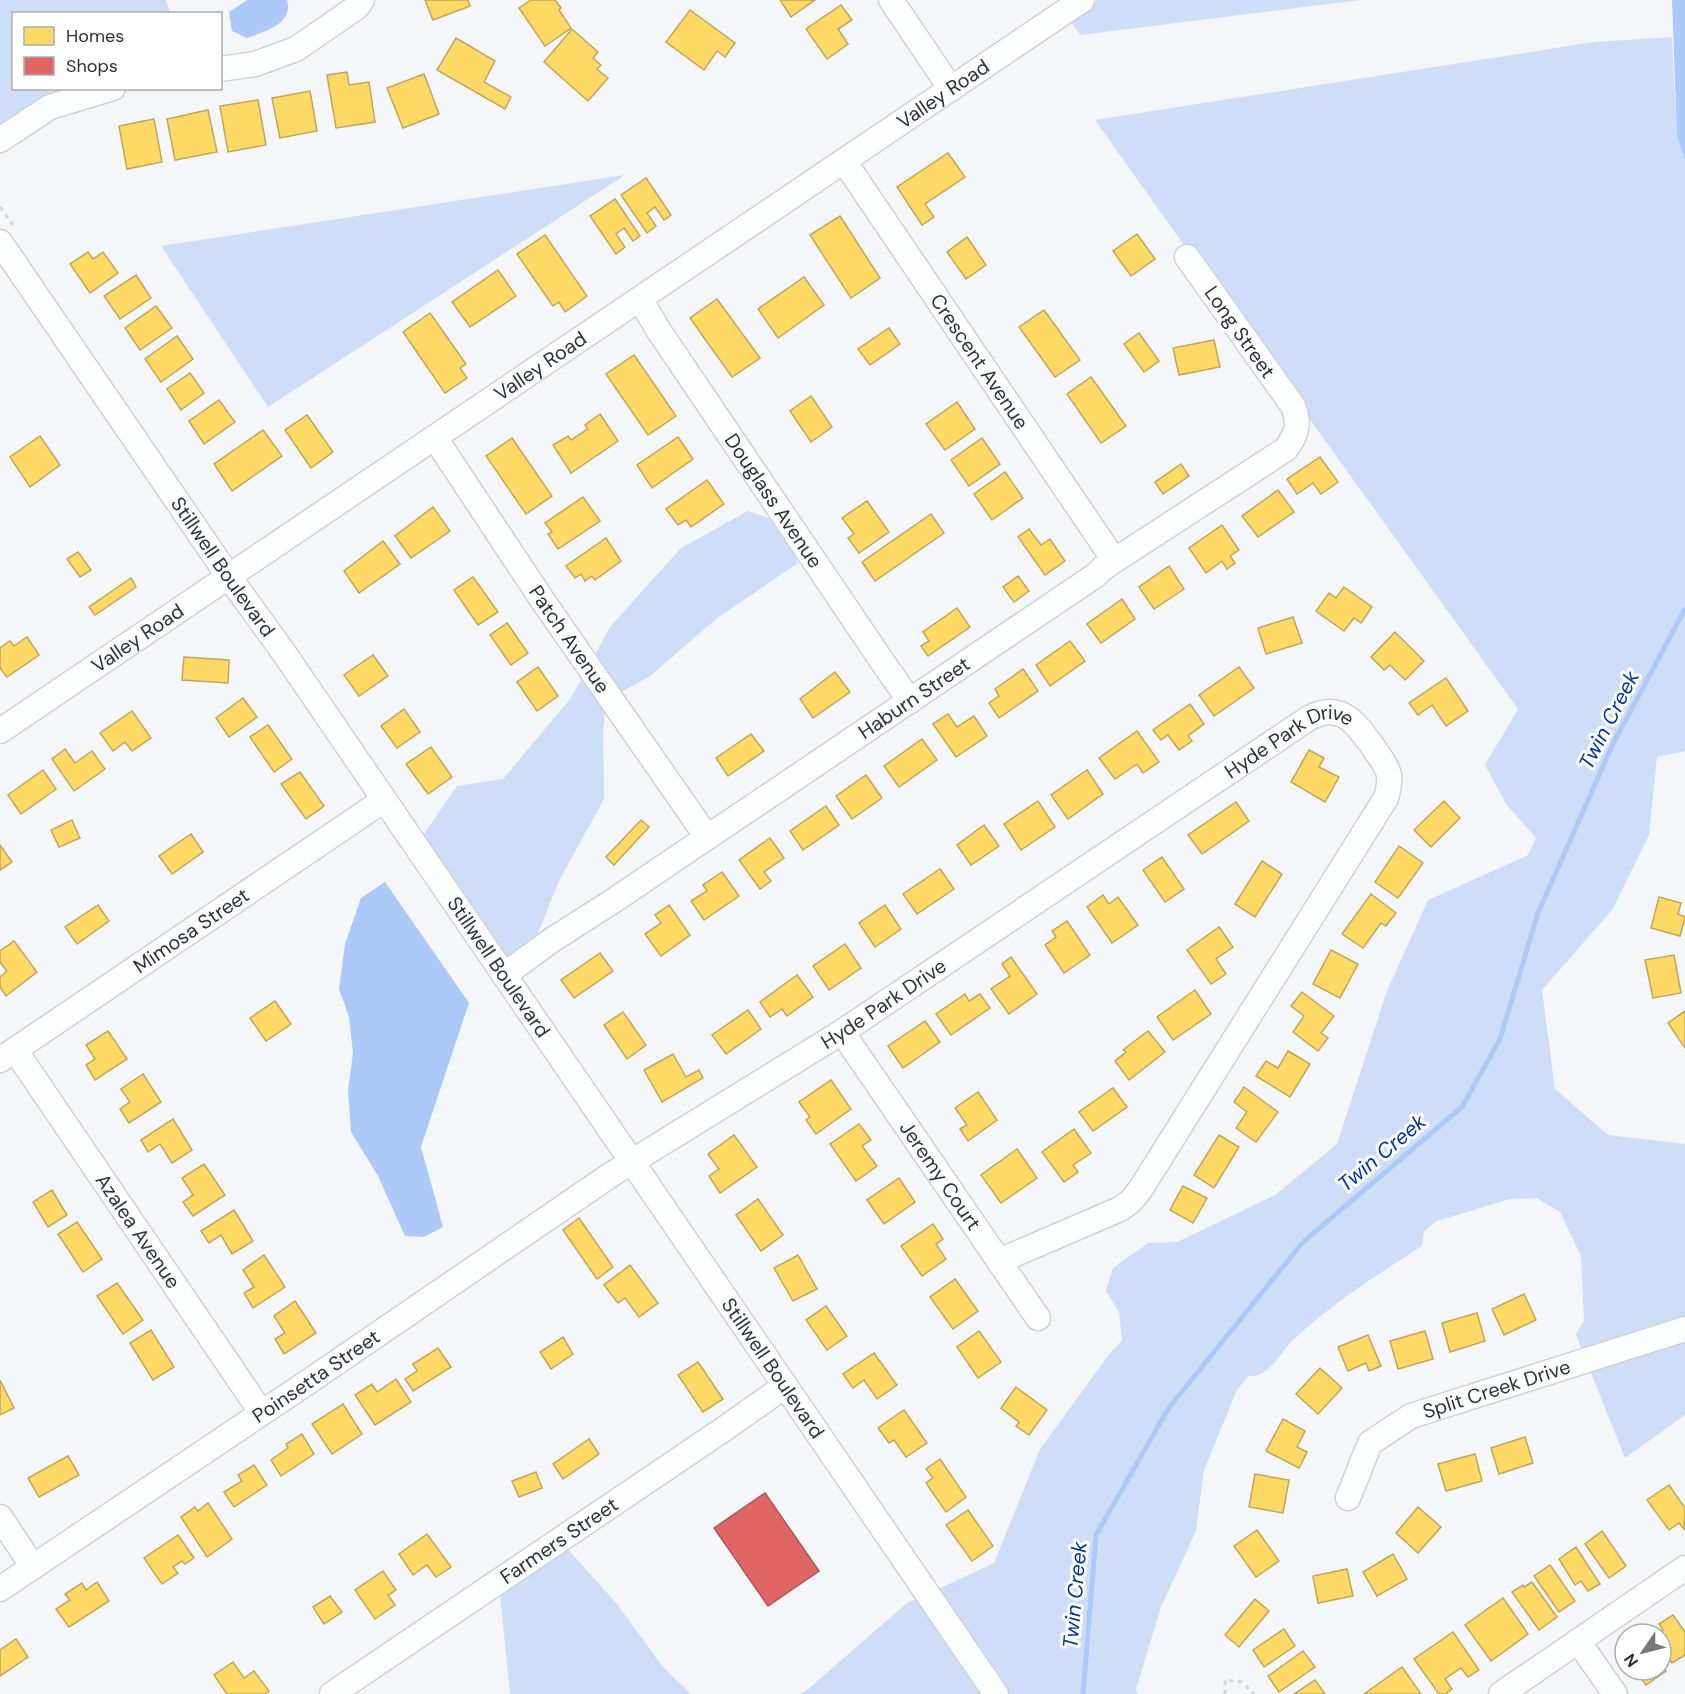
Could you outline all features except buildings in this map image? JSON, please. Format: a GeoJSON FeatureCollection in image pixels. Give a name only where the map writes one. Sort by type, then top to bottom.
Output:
{"type":"FeatureCollection","features":[{"type":"Feature","properties":{"kind":"street"},"geometry":{"type":"LineString","coordinates":[[222,69],[255,64],[296,50],[357,7],[362,0]]}},
{"type":"Feature","properties":{"kind":"street"},"geometry":{"type":"LineString","coordinates":[[891,0],[951,89]]}},
{"type":"Feature","properties":{"kind":"street","name":"Valley Road"},"geometry":{"type":"LineString","coordinates":[[0,732],[1082,0]]}},
{"type":"Feature","properties":{"kind":"street"},"geometry":{"type":"LineString","coordinates":[[0,140],[50,107],[106,90]]}},
{"type":"Feature","properties":{"kind":"street","name":"Crescent Avenue"},"geometry":{"type":"LineString","coordinates":[[844,161],[1114,560]]}},
{"type":"Feature","properties":{"kind":"street","name":"Stillwell Boulevard"},"geometry":{"type":"LineString","coordinates":[[0,242],[996,1694]]}},
{"type":"Feature","properties":{"kind":"street","name":"Long Street"},"geometry":{"type":"LineString","coordinates":[[1187,257],[1293,406]]}},
{"type":"Feature","properties":{"kind":"street","name":"Douglass Avenue"},"geometry":{"type":"LineString","coordinates":[[640,299],[659,331],[910,701]]}},
{"type":"Feature","properties":{"kind":"street","name":"Haburn Street"},"geometry":{"type":"LineString","coordinates":[[504,975],[561,933],[910,701],[1114,560],[1286,448],[1294,439],[1297,428],[1297,417],[1293,406]]}},
{"type":"Feature","properties":{"kind":"street","name":"Patch Avenue"},"geometry":{"type":"LineString","coordinates":[[435,438],[543,601],[707,837]]}},
{"type":"Feature","properties":{"kind":"street","name":"Hyde Park Drive"},"geometry":{"type":"LineString","coordinates":[[633,1162],[842,1032],[1316,714],[1329,712],[1351,718],[1389,775],[1386,798],[1140,1190],[1130,1202],[1120,1209],[999,1261]]}},
{"type":"Feature","properties":{"kind":"street","name":"Mimosa Street"},"geometry":{"type":"LineString","coordinates":[[7,1055],[384,800]]}},
{"type":"Feature","properties":{"kind":"street","name":"Jeremy Court"},"geometry":{"type":"LineString","coordinates":[[842,1032],[1038,1318]]}},
{"type":"Feature","properties":{"kind":"street","name":"Azalea Avenue"},"geometry":{"type":"LineString","coordinates":[[7,1055],[261,1412]]}},
{"type":"Feature","properties":{"kind":"street","name":"Poinsetta Street"},"geometry":{"type":"LineString","coordinates":[[0,1589],[603,1180],[633,1162]]}},
{"type":"Feature","properties":{"kind":"street","name":"Split Creek Drive"},"geometry":{"type":"LineString","coordinates":[[1348,1498],[1370,1443],[1411,1416],[1685,1329]]}},
{"type":"Feature","properties":{"kind":"street","name":"Farmers Street"},"geometry":{"type":"LineString","coordinates":[[332,1694],[785,1386]]}},
{"type":"Feature","properties":{"kind":"street"},"geometry":{"type":"LineString","coordinates":[[0,1517],[33,1567]]}},
{"type":"Feature","properties":{"kind":"street"},"geometry":{"type":"LineString","coordinates":[[1501,1694],[1685,1568]]}},
{"type":"Feature","properties":{"kind":"street"},"geometry":{"type":"LineString","coordinates":[[1578,1641],[1615,1694]]}},
{"type":"Feature","properties":{"kind":"path"},"geometry":{"type":"LineString","coordinates":[[1225,1694],[1225,1680],[1242,1682],[1254,1694]]}},
{"type":"Feature","properties":{"kind":"shaded area"},"geometry":{"type":"Polygon","coordinates":[[[0,0],[166,0],[170,12],[12,12],[12,90],[82,90],[0,130],[0,0]]]}},
{"type":"Feature","properties":{"kind":"shaded area"},"geometry":{"type":"Polygon","coordinates":[[[1097,0],[1360,0],[1080,35],[1069,19],[1097,0]]]}},
{"type":"Feature","properties":{"kind":"shaded area"},"geometry":{"type":"Polygon","coordinates":[[[1672,37],[1677,136],[1685,161],[1685,751],[1657,757],[1649,835],[1612,910],[1542,990],[1555,1089],[1608,1135],[1685,1144],[1685,1320],[1583,1353],[1576,1334],[1584,1320],[1581,1256],[1560,1212],[1537,1198],[1510,1199],[1437,1221],[1424,1231],[1422,1246],[1355,1290],[1322,1315],[1292,1341],[1268,1369],[1248,1376],[1237,1390],[1204,1470],[1196,1531],[1161,1607],[1136,1689],[1138,1694],[1007,1694],[936,1590],[994,1563],[1040,1449],[1122,1340],[1119,1312],[1106,1291],[1113,1268],[1148,1243],[1177,1242],[1275,1195],[1337,1144],[1387,991],[1428,900],[1528,855],[1536,838],[1506,804],[1485,765],[1518,709],[1306,414],[1191,246],[1186,248],[1095,120],[1594,42],[1672,37]]]}},
{"type":"Feature","properties":{"kind":"shaded area"},"geometry":{"type":"Polygon","coordinates":[[[625,175],[268,407],[161,246],[625,175]]]}},
{"type":"Feature","properties":{"kind":"shaded area"},"geometry":{"type":"Polygon","coordinates":[[[748,511],[775,520],[788,539],[798,563],[716,619],[649,677],[619,693],[594,656],[610,627],[681,548],[748,511]]]}},
{"type":"Feature","properties":{"kind":"shaded area"},"geometry":{"type":"Polygon","coordinates":[[[584,675],[606,706],[603,730],[604,799],[559,881],[534,943],[507,962],[421,838],[457,786],[503,779],[570,699],[584,675]]]}},
{"type":"Feature","properties":{"kind":"shaded area"},"geometry":{"type":"Polygon","coordinates":[[[1685,1337],[1685,1415],[1625,1458],[1589,1368],[1685,1337]]]}},
{"type":"Feature","properties":{"kind":"shaded area"},"geometry":{"type":"Polygon","coordinates":[[[566,1547],[617,1604],[663,1667],[691,1694],[510,1694],[500,1595],[566,1547]]]}},
{"type":"Feature","properties":{"kind":"shaded area"},"geometry":{"type":"Polygon","coordinates":[[[918,1598],[984,1694],[800,1694],[907,1603],[918,1598]]]}},
{"type":"Feature","properties":{"kind":"water"},"geometry":{"type":"Polygon","coordinates":[[[247,0],[287,0],[286,15],[276,26],[247,38],[232,31],[229,12],[247,0]]]}},
{"type":"Feature","properties":{"kind":"water"},"geometry":{"type":"Polygon","coordinates":[[[1672,0],[1685,0],[1685,161],[1677,136],[1672,0]]]}},
{"type":"Feature","properties":{"kind":"water"},"geometry":{"type":"Polygon","coordinates":[[[385,882],[469,1003],[421,1147],[443,1227],[424,1237],[405,1236],[378,1176],[351,1132],[348,1090],[353,1053],[349,1017],[339,989],[345,944],[361,898],[385,882]]]}},
{"type":"Feature","properties":{"kind":"waterway","name":"Twin Creek"},"geometry":{"type":"LineString","coordinates":[[1083,1694],[1096,1535],[1168,1409],[1303,1242],[1462,1107],[1500,1039],[1538,913],[1613,744],[1685,609]]}}]}
